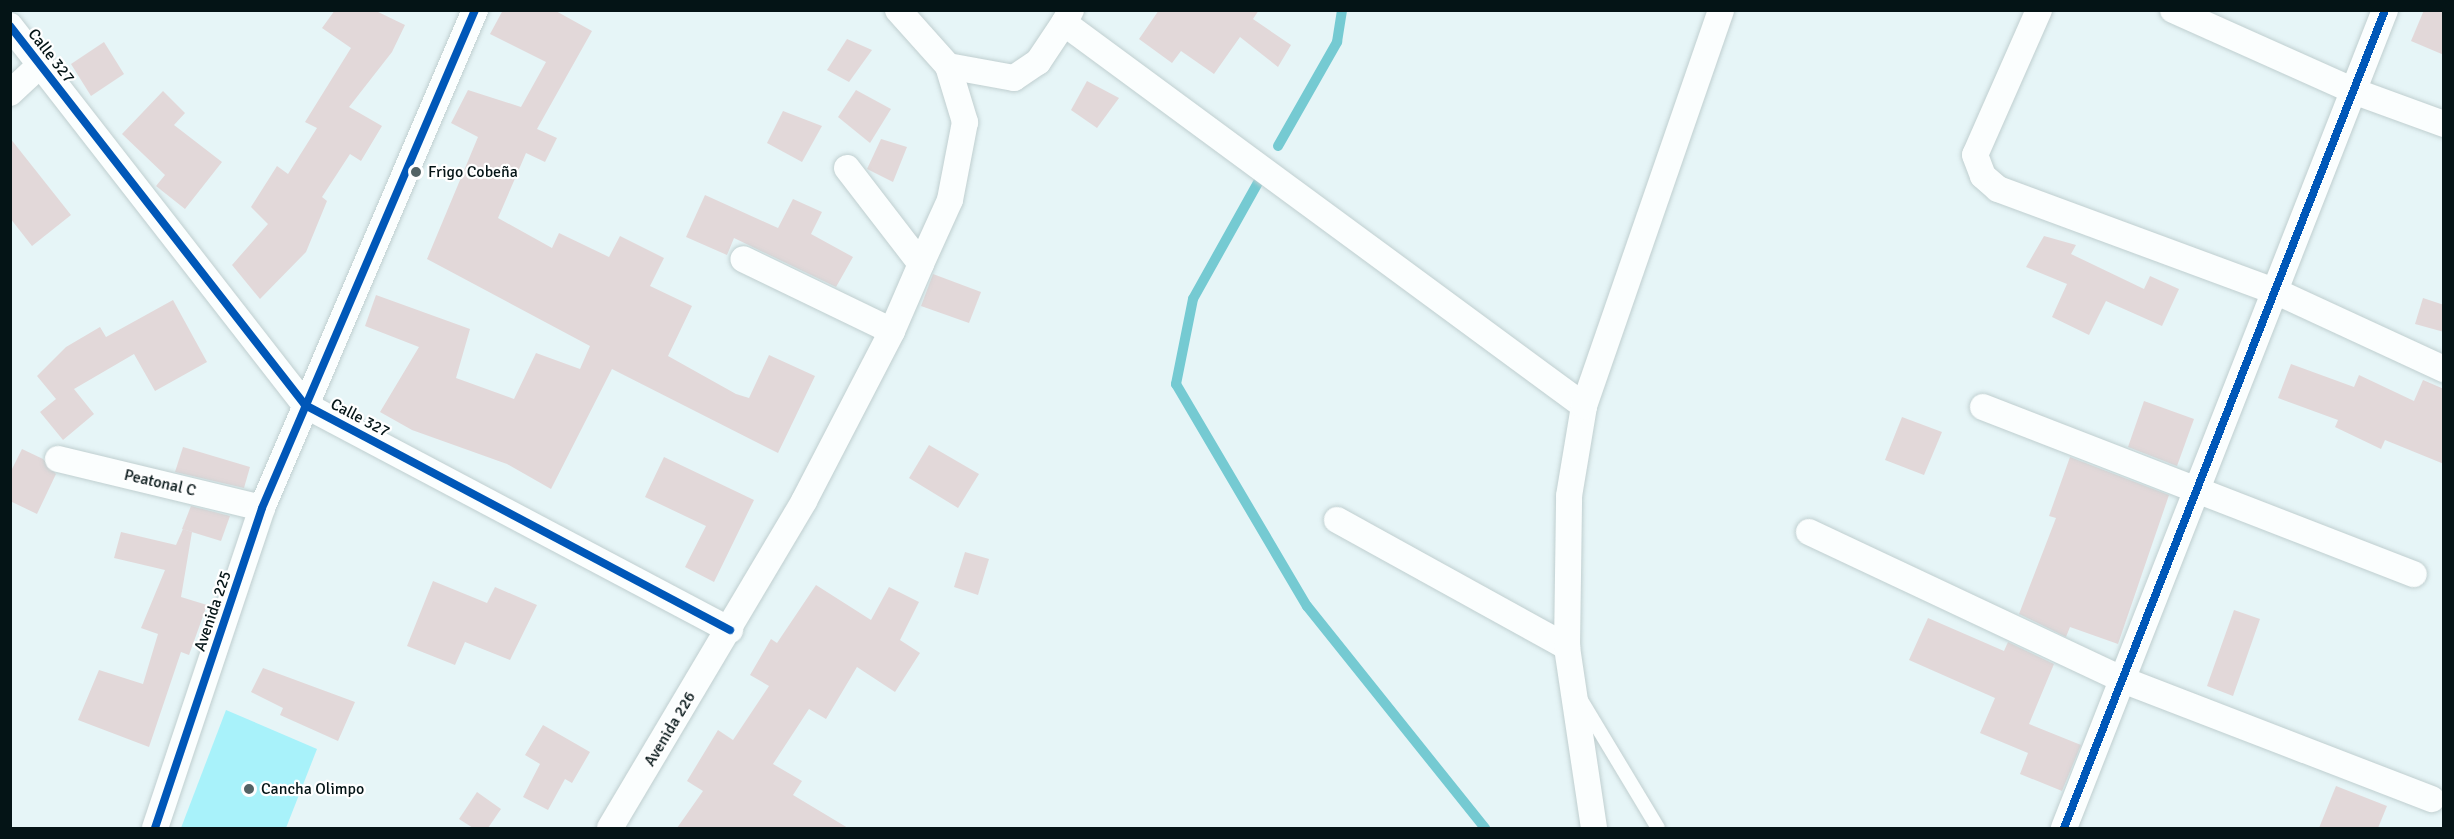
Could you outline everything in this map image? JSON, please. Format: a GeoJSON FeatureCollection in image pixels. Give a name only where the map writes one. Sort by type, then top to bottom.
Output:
{"type":"FeatureCollection","features":[{"type":"Feature","properties":{"kind":"street","name":"Avenida 225"},"geometry":{"type":"LineString","coordinates":[[155,828],[262,508],[475,10]]}},
{"type":"Feature","properties":{"kind":"street"},"geometry":{"type":"LineString","coordinates":[[898,10],[948,66],[1014,78],[1038,62],[1067,17],[1584,406]]}},
{"type":"Feature","properties":{"kind":"street"},"geometry":{"type":"LineString","coordinates":[[1594,828],[1567,648],[1569,496],[1584,406],[1721,10]]}},
{"type":"Feature","properties":{"kind":"street"},"geometry":{"type":"LineString","coordinates":[[2039,10],[1975,155],[1983,176],[1998,189],[2277,292],[2444,369]]}},
{"type":"Feature","properties":{"kind":"street"},"geometry":{"type":"LineString","coordinates":[[2173,10],[2356,92],[2444,124]]}},
{"type":"Feature","properties":{"kind":"street"},"geometry":{"type":"LineString","coordinates":[[2064,828],[2356,92],[2385,10]]}},
{"type":"Feature","properties":{"kind":"street","name":"Calle 327"},"geometry":{"type":"LineString","coordinates":[[10,26],[305,405],[730,630]]}},
{"type":"Feature","properties":{"kind":"street"},"geometry":{"type":"LineString","coordinates":[[10,93],[40,65]]}},
{"type":"Feature","properties":{"kind":"street","name":"Avenida 226"},"geometry":{"type":"LineString","coordinates":[[610,828],[730,630],[892,331],[962,158],[965,122],[948,66]]}},
{"type":"Feature","properties":{"kind":"street"},"geometry":{"type":"LineString","coordinates":[[847,168],[921,264]]}},
{"type":"Feature","properties":{"kind":"street"},"geometry":{"type":"LineString","coordinates":[[743,259],[892,331]]}},
{"type":"Feature","properties":{"kind":"street"},"geometry":{"type":"LineString","coordinates":[[1983,407],[2414,574]]}},
{"type":"Feature","properties":{"kind":"street","name":"Peatonal C"},"geometry":{"type":"LineString","coordinates":[[58,459],[262,508]]}},
{"type":"Feature","properties":{"kind":"street"},"geometry":{"type":"LineString","coordinates":[[1337,520],[1567,648]]}},
{"type":"Feature","properties":{"kind":"street"},"geometry":{"type":"LineString","coordinates":[[1809,532],[2123,680],[2432,799]]}},
{"type":"Feature","properties":{"kind":"lane"},"geometry":{"type":"LineString","coordinates":[[1573,688],[1658,828]]}},
{"type":"Feature","properties":{"kind":"shaded area","name":"Cancha Olimpo"},"geometry":{"type":"Polygon","coordinates":[[[226,710],[317,749],[286,828],[181,828],[226,710]]]}},
{"type":"Feature","properties":{"kind":"building"},"geometry":{"type":"Polygon","coordinates":[[[335,10],[374,10],[405,25],[392,52],[349,107],[382,126],[361,161],[350,154],[322,197],[327,201],[306,252],[260,299],[232,265],[268,224],[251,207],[277,166],[288,174],[317,128],[305,122],[351,48],[322,28],[335,10]]]}},
{"type":"Feature","properties":{"kind":"building"},"geometry":{"type":"Polygon","coordinates":[[[503,10],[554,10],[592,31],[537,129],[557,138],[545,162],[526,153],[498,218],[552,248],[559,233],[609,257],[620,236],[664,258],[650,286],[692,306],[668,356],[736,394],[749,398],[769,355],[815,376],[778,453],[612,369],[551,489],[507,464],[412,430],[380,412],[419,347],[365,326],[376,295],[470,329],[456,378],[514,399],[536,353],[580,369],[590,346],[427,259],[478,137],[451,123],[468,90],[521,107],[546,62],[490,34],[503,10]]]}},
{"type":"Feature","properties":{"kind":"building"},"geometry":{"type":"Polygon","coordinates":[[[1159,10],[1259,10],[1253,19],[1291,45],[1278,67],[1240,37],[1214,74],[1181,51],[1172,63],[1139,39],[1159,10]]]}},
{"type":"Feature","properties":{"kind":"building"},"geometry":{"type":"Polygon","coordinates":[[[2424,10],[2444,10],[2444,55],[2411,41],[2424,10]]]}},
{"type":"Feature","properties":{"kind":"building"},"geometry":{"type":"Polygon","coordinates":[[[847,39],[872,50],[849,82],[827,70],[847,39]]]}},
{"type":"Feature","properties":{"kind":"building"},"geometry":{"type":"Polygon","coordinates":[[[104,42],[124,74],[91,96],[71,64],[104,42]]]}},
{"type":"Feature","properties":{"kind":"building"},"geometry":{"type":"Polygon","coordinates":[[[1087,81],[1119,98],[1097,128],[1071,110],[1087,81]]]}},
{"type":"Feature","properties":{"kind":"building"},"geometry":{"type":"Polygon","coordinates":[[[856,90],[891,109],[870,143],[838,117],[856,90]]]}},
{"type":"Feature","properties":{"kind":"building"},"geometry":{"type":"Polygon","coordinates":[[[163,91],[185,113],[174,125],[222,162],[185,209],[156,186],[165,175],[122,134],[163,91]]]}},
{"type":"Feature","properties":{"kind":"building"},"geometry":{"type":"Polygon","coordinates":[[[783,111],[822,126],[802,162],[767,143],[783,111]]]}},
{"type":"Feature","properties":{"kind":"building"},"geometry":{"type":"Polygon","coordinates":[[[10,138],[71,215],[32,246],[10,218],[10,138]]]}},
{"type":"Feature","properties":{"kind":"building"},"geometry":{"type":"Polygon","coordinates":[[[881,139],[907,147],[893,182],[867,169],[881,139]]]}},
{"type":"Feature","properties":{"kind":"building"},"geometry":{"type":"Polygon","coordinates":[[[705,195],[778,228],[793,199],[822,212],[811,234],[853,257],[836,287],[734,238],[727,255],[686,237],[705,195]]]}},
{"type":"Feature","properties":{"kind":"building"},"geometry":{"type":"Polygon","coordinates":[[[2044,236],[2076,245],[2071,254],[2144,289],[2150,276],[2179,289],[2162,326],[2106,301],[2089,335],[2052,317],[2067,284],[2026,267],[2044,236]]]}},
{"type":"Feature","properties":{"kind":"building"},"geometry":{"type":"Polygon","coordinates":[[[933,274],[981,292],[969,323],[921,306],[933,274]]]}},
{"type":"Feature","properties":{"kind":"building"},"geometry":{"type":"Polygon","coordinates":[[[2423,298],[2444,305],[2444,332],[2415,324],[2423,298]]]}},
{"type":"Feature","properties":{"kind":"building"},"geometry":{"type":"Polygon","coordinates":[[[173,300],[207,362],[155,391],[134,354],[74,389],[94,414],[63,440],[40,412],[56,399],[37,376],[66,347],[100,327],[106,337],[173,300]]]}},
{"type":"Feature","properties":{"kind":"building"},"geometry":{"type":"Polygon","coordinates":[[[2291,364],[2354,387],[2359,375],[2414,401],[2423,380],[2444,389],[2444,464],[2385,440],[2381,449],[2335,427],[2338,420],[2278,398],[2291,364]]]}},
{"type":"Feature","properties":{"kind":"building"},"geometry":{"type":"Polygon","coordinates":[[[2144,401],[2194,419],[2177,466],[2128,447],[2144,401]]]}},
{"type":"Feature","properties":{"kind":"building"},"geometry":{"type":"Polygon","coordinates":[[[1902,417],[1942,432],[1924,475],[1885,460],[1902,417]]]}},
{"type":"Feature","properties":{"kind":"building"},"geometry":{"type":"Polygon","coordinates":[[[929,445],[979,474],[958,508],[909,478],[929,445]]]}},
{"type":"Feature","properties":{"kind":"building"},"geometry":{"type":"Polygon","coordinates":[[[183,447],[250,467],[244,488],[175,472],[183,447]]]}},
{"type":"Feature","properties":{"kind":"building"},"geometry":{"type":"Polygon","coordinates":[[[22,449],[43,459],[56,474],[37,514],[10,501],[10,473],[22,449]]]}},
{"type":"Feature","properties":{"kind":"building"},"geometry":{"type":"Polygon","coordinates":[[[664,457],[754,500],[714,582],[685,567],[706,526],[645,497],[664,457]]]}},
{"type":"Feature","properties":{"kind":"building"},"geometry":{"type":"Polygon","coordinates":[[[2070,457],[2169,495],[2118,644],[2070,627],[2066,637],[2019,614],[2056,518],[2049,516],[2070,457]]]}},
{"type":"Feature","properties":{"kind":"building"},"geometry":{"type":"Polygon","coordinates":[[[191,506],[230,516],[221,541],[182,529],[191,506]]]}},
{"type":"Feature","properties":{"kind":"building"},"geometry":{"type":"Polygon","coordinates":[[[183,529],[192,532],[181,597],[207,605],[189,655],[181,652],[149,747],[78,720],[99,670],[143,684],[158,634],[141,628],[165,570],[114,558],[121,532],[176,545],[183,529]]]}},
{"type":"Feature","properties":{"kind":"building"},"geometry":{"type":"Polygon","coordinates":[[[965,552],[989,559],[978,595],[954,587],[965,552]]]}},
{"type":"Feature","properties":{"kind":"building"},"geometry":{"type":"Polygon","coordinates":[[[433,581],[487,603],[495,587],[537,605],[510,660],[465,642],[455,665],[407,646],[433,581]]]}},
{"type":"Feature","properties":{"kind":"building"},"geometry":{"type":"Polygon","coordinates":[[[816,585],[871,620],[889,587],[919,602],[900,640],[920,653],[895,692],[857,667],[826,719],[809,709],[773,764],[802,781],[793,795],[848,828],[677,828],[703,791],[687,781],[718,730],[733,740],[769,686],[750,675],[771,639],[777,643],[816,585]]]}},
{"type":"Feature","properties":{"kind":"building"},"geometry":{"type":"Polygon","coordinates":[[[2234,610],[2260,619],[2233,696],[2207,686],[2234,610]]]}},
{"type":"Feature","properties":{"kind":"building"},"geometry":{"type":"Polygon","coordinates":[[[1928,618],[2004,651],[2008,642],[2054,664],[2029,724],[2081,745],[2062,791],[2020,774],[2028,753],[1980,733],[1995,698],[1909,660],[1928,618]]]}},
{"type":"Feature","properties":{"kind":"building"},"geometry":{"type":"Polygon","coordinates":[[[263,668],[355,702],[338,741],[280,715],[283,708],[251,692],[263,668]]]}},
{"type":"Feature","properties":{"kind":"building"},"geometry":{"type":"Polygon","coordinates":[[[543,725],[590,752],[572,783],[565,779],[548,810],[523,797],[540,764],[525,755],[543,725]]]}},
{"type":"Feature","properties":{"kind":"building"},"geometry":{"type":"Polygon","coordinates":[[[2336,786],[2387,806],[2378,828],[2319,828],[2336,786]]]}},
{"type":"Feature","properties":{"kind":"building"},"geometry":{"type":"Polygon","coordinates":[[[477,792],[501,809],[488,828],[473,828],[459,819],[477,792]]]}},
{"type":"Feature","properties":{"kind":"waterway"},"geometry":{"type":"LineString","coordinates":[[1278,146],[1337,42],[1342,10]]}},
{"type":"Feature","properties":{"kind":"waterway"},"geometry":{"type":"LineString","coordinates":[[1260,179],[1193,299],[1176,384],[1307,606],[1485,828]]}},
{"type":"Feature","properties":{"kind":"cycle path"},"geometry":{"type":"LineString","coordinates":[[155,828],[262,508],[475,10]]}},
{"type":"Feature","properties":{"kind":"cycle path"},"geometry":{"type":"LineString","coordinates":[[2064,828],[2385,10]]}},
{"type":"Feature","properties":{"kind":"cycle path"},"geometry":{"type":"LineString","coordinates":[[10,26],[305,405],[730,630]]}},
{"type":"Feature","properties":{"kind":"place","name":"Frigo Cobeña"},"geometry":{"type":"Point","coordinates":[416,172]}},
{"type":"Feature","properties":{"kind":"place","name":"Cancha Olimpo"},"geometry":{"type":"Point","coordinates":[249,789]}}]}
